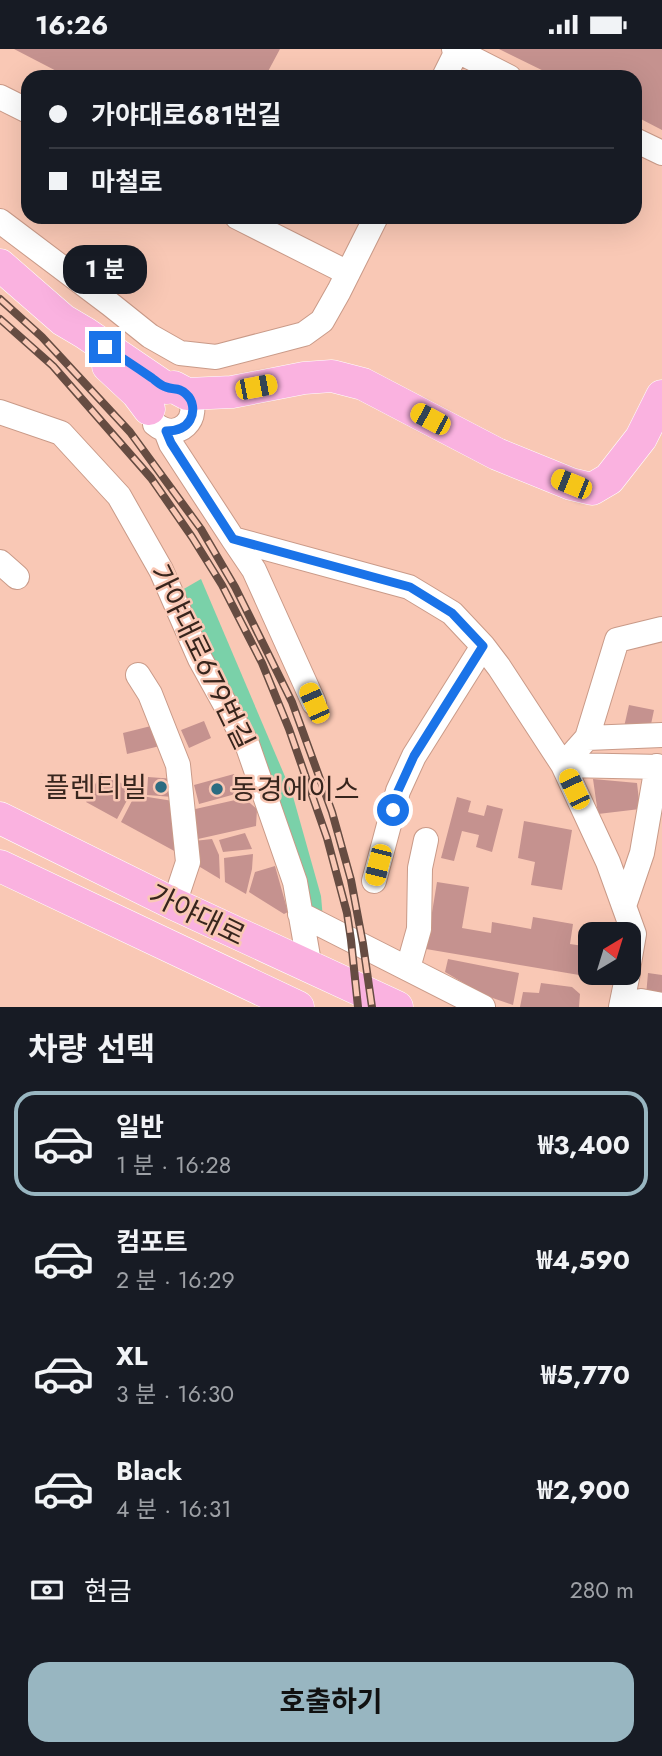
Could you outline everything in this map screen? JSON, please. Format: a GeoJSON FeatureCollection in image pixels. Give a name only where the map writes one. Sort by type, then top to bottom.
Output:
{"type":"FeatureCollection","features":[{"type":"Feature","properties":{"kind":"main road"},"geometry":{"type":"LineString","coordinates":[[0,265],[63,320],[137,393],[167,405],[304,378],[332,376],[363,384],[497,454],[571,484],[592,489],[609,479],[641,438],[662,396]]}},
{"type":"Feature","properties":{"kind":"main road","name":"가야대로"},"geometry":{"type":"LineString","coordinates":[[0,818],[174,904],[397,1007]]}},
{"type":"Feature","properties":{"kind":"main road","name":"가야대로"},"geometry":{"type":"LineString","coordinates":[[0,866],[298,1007]]}},
{"type":"Feature","properties":{"kind":"main road"},"geometry":{"type":"LineString","coordinates":[[193,958],[260,1006]]}},
{"type":"Feature","properties":{"kind":"main road"},"geometry":{"type":"LineString","coordinates":[[310,968],[311,1007]]}},
{"type":"Feature","properties":{"kind":"street"},"geometry":{"type":"LineString","coordinates":[[447,70],[455,50],[495,70]]}},
{"type":"Feature","properties":{"kind":"street"},"geometry":{"type":"LineString","coordinates":[[0,97],[21,108]]}},
{"type":"Feature","properties":{"kind":"street"},"geometry":{"type":"LineString","coordinates":[[642,143],[662,153]]}},
{"type":"Feature","properties":{"kind":"street"},"geometry":{"type":"LineString","coordinates":[[0,221],[150,336],[180,353],[216,357],[304,334],[322,321],[372,224]]}},
{"type":"Feature","properties":{"kind":"street"},"geometry":{"type":"LineString","coordinates":[[251,224],[348,273]]}},
{"type":"Feature","properties":{"kind":"street"},"geometry":{"type":"LineString","coordinates":[[167,405],[171,443],[254,570],[314,703]]}},
{"type":"Feature","properties":{"kind":"street","name":"가야대로679번길"},"geometry":{"type":"LineString","coordinates":[[0,412],[61,433],[120,496],[161,570],[200,659],[247,744],[295,882],[310,968]]}},
{"type":"Feature","properties":{"kind":"street"},"geometry":{"type":"LineString","coordinates":[[233,539],[410,587],[452,613],[499,667],[563,765],[608,862],[630,922]]}},
{"type":"Feature","properties":{"kind":"street"},"geometry":{"type":"LineString","coordinates":[[563,765],[587,738],[617,641],[662,629]]}},
{"type":"Feature","properties":{"kind":"street"},"geometry":{"type":"LineString","coordinates":[[374,881],[398,791],[414,756],[483,646]]}},
{"type":"Feature","properties":{"kind":"street"},"geometry":{"type":"LineString","coordinates":[[138,675],[150,694],[178,765],[188,862],[174,904]]}},
{"type":"Feature","properties":{"kind":"street"},"geometry":{"type":"LineString","coordinates":[[587,738],[659,727]]}},
{"type":"Feature","properties":{"kind":"street"},"geometry":{"type":"LineString","coordinates":[[563,765],[660,766],[642,853],[624,906]]}},
{"type":"Feature","properties":{"kind":"street"},"geometry":{"type":"LineString","coordinates":[[408,968],[419,929],[420,868],[426,840]]}},
{"type":"Feature","properties":{"kind":"street"},"geometry":{"type":"LineString","coordinates":[[300,914],[483,1007]]}},
{"type":"Feature","properties":{"kind":"street"},"geometry":{"type":"LineString","coordinates":[[634,985],[641,1004]]}},
{"type":"Feature","properties":{"kind":"green space"},"geometry":{"type":"Polygon","coordinates":[[[201,579],[292,793],[321,896],[323,919],[300,914],[182,590],[201,579]]]}},
{"type":"Feature","properties":{"kind":"building"},"geometry":{"type":"Polygon","coordinates":[[[14,49],[280,49],[269,70],[54,70],[14,49]]]}},
{"type":"Feature","properties":{"kind":"building"},"geometry":{"type":"Polygon","coordinates":[[[499,49],[662,49],[662,130],[642,120],[642,70],[542,70],[499,49]]]}},
{"type":"Feature","properties":{"kind":"building"},"geometry":{"type":"Polygon","coordinates":[[[629,705],[654,710],[650,729],[624,727],[629,705]]]}},
{"type":"Feature","properties":{"kind":"building"},"geometry":{"type":"Polygon","coordinates":[[[204,721],[211,738],[189,748],[181,730],[204,721]]]}},
{"type":"Feature","properties":{"kind":"building"},"geometry":{"type":"Polygon","coordinates":[[[159,724],[164,745],[127,754],[123,733],[159,724]]]}},
{"type":"Feature","properties":{"kind":"building"},"geometry":{"type":"Polygon","coordinates":[[[101,773],[133,789],[117,819],[86,802],[101,773]]]}},
{"type":"Feature","properties":{"kind":"building","name":"동경에이스"},"geometry":{"type":"Polygon","coordinates":[[[234,774],[239,793],[199,804],[194,785],[234,774]]]}},
{"type":"Feature","properties":{"kind":"building","name":"플렌티빌"},"geometry":{"type":"Polygon","coordinates":[[[148,777],[175,779],[173,797],[147,795],[148,777]]]}},
{"type":"Feature","properties":{"kind":"building"},"geometry":{"type":"Polygon","coordinates":[[[593,779],[637,783],[640,809],[598,814],[593,779]]]}},
{"type":"Feature","properties":{"kind":"building"},"geometry":{"type":"Polygon","coordinates":[[[135,795],[173,801],[178,853],[121,822],[135,795]]]}},
{"type":"Feature","properties":{"kind":"building"},"geometry":{"type":"Polygon","coordinates":[[[457,797],[471,801],[468,812],[484,816],[487,805],[503,809],[492,852],[476,847],[479,835],[462,831],[454,861],[441,858],[457,797]]]}},
{"type":"Feature","properties":{"kind":"building"},"geometry":{"type":"Polygon","coordinates":[[[244,798],[257,809],[256,826],[198,839],[191,810],[244,798]]]}},
{"type":"Feature","properties":{"kind":"building"},"geometry":{"type":"Polygon","coordinates":[[[524,821],[572,830],[562,890],[531,885],[535,862],[518,858],[524,821]]]}},
{"type":"Feature","properties":{"kind":"building"},"geometry":{"type":"Polygon","coordinates":[[[245,833],[252,849],[223,852],[219,840],[245,833]]]}},
{"type":"Feature","properties":{"kind":"building"},"geometry":{"type":"Polygon","coordinates":[[[212,839],[219,855],[220,879],[195,864],[194,841],[212,839]]]}},
{"type":"Feature","properties":{"kind":"building"},"geometry":{"type":"Polygon","coordinates":[[[253,854],[246,894],[225,882],[224,858],[253,854]]]}},
{"type":"Feature","properties":{"kind":"building"},"geometry":{"type":"Polygon","coordinates":[[[275,866],[288,912],[284,914],[249,892],[255,872],[275,866]]]}},
{"type":"Feature","properties":{"kind":"building"},"geometry":{"type":"Polygon","coordinates":[[[437,882],[469,887],[462,928],[491,933],[492,922],[531,929],[533,917],[573,924],[570,944],[578,945],[578,975],[426,949],[437,882]]]}},
{"type":"Feature","properties":{"kind":"building"},"geometry":{"type":"Polygon","coordinates":[[[448,959],[519,973],[513,1005],[484,995],[445,972],[448,959]]]}},
{"type":"Feature","properties":{"kind":"building"},"geometry":{"type":"Polygon","coordinates":[[[648,973],[662,975],[662,998],[646,996],[648,973]]]}},
{"type":"Feature","properties":{"kind":"building"},"geometry":{"type":"Polygon","coordinates":[[[541,983],[572,987],[580,994],[579,1007],[520,1007],[523,992],[539,993],[541,983]]]}},
{"type":"Feature","properties":{"kind":"railway"},"geometry":{"type":"LineString","coordinates":[[0,299],[42,337],[130,432],[201,529],[235,587],[292,702],[332,812],[351,880],[372,1007]]}},
{"type":"Feature","properties":{"kind":"railway"},"geometry":{"type":"LineString","coordinates":[[0,319],[53,366],[151,478],[222,585],[262,663],[289,729],[327,838],[347,913],[358,1007]]}},
{"type":"Feature","properties":{"kind":"place","name":"플렌티빌"},"geometry":{"type":"Point","coordinates":[161,787]}},
{"type":"Feature","properties":{"kind":"place","name":"동경에이스"},"geometry":{"type":"Point","coordinates":[217,789]}},
{"type":"Feature","properties":{"kind":"route"},"geometry":{"type":"LineString","coordinates":[[105,347],[166,388],[174,387],[187,394],[191,400],[192,415],[188,423],[175,431],[166,431],[233,539],[410,587],[452,613],[483,646],[414,756],[398,791],[393,810]]}}]}
